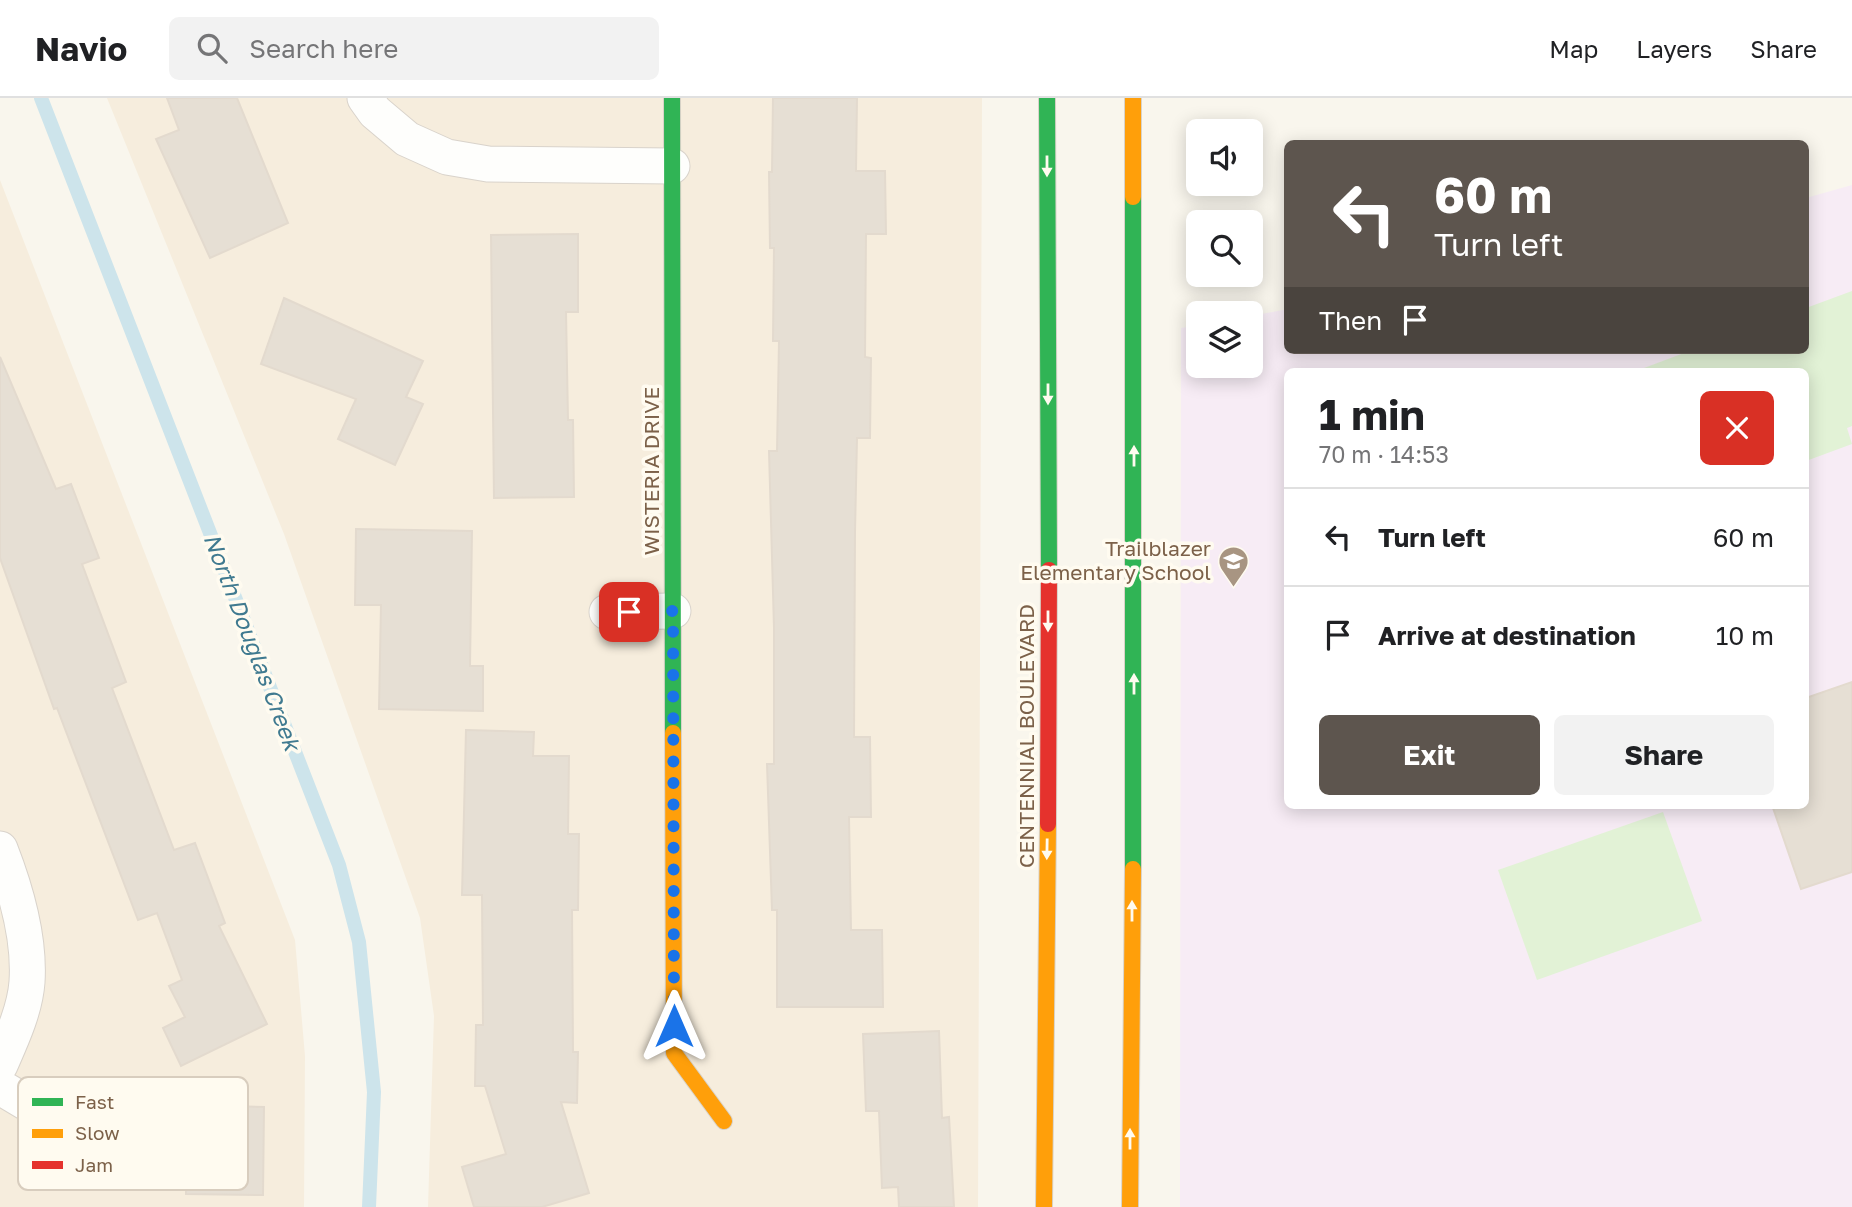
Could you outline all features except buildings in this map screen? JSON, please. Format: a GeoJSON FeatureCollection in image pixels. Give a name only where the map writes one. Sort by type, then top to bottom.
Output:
{"type":"FeatureCollection","features":[{"type":"Feature","properties":{"kind":"main road","name":"WISTERIA DRIVE"},"geometry":{"type":"LineString","coordinates":[[673,98],[674,1054],[724,1121]]}},
{"type":"Feature","properties":{"kind":"main road","name":"CENTENNIAL BOULEVARD"},"geometry":{"type":"LineString","coordinates":[[1044,1207],[1049,698],[1047,98]]}},
{"type":"Feature","properties":{"kind":"main road"},"geometry":{"type":"LineString","coordinates":[[1130,1207],[1134,701],[1133,98]]}},
{"type":"Feature","properties":{"kind":"street"},"geometry":{"type":"LineString","coordinates":[[365,98],[375,112],[407,139],[447,157],[488,164],[672,166]]}},
{"type":"Feature","properties":{"kind":"street"},"geometry":{"type":"LineString","coordinates":[[607,612],[673,611]]}},
{"type":"Feature","properties":{"kind":"street"},"geometry":{"type":"LineString","coordinates":[[0,849],[11,877],[24,930],[27,983],[15,1029],[0,1065]]}},
{"type":"Feature","properties":{"kind":"street"},"geometry":{"type":"LineString","coordinates":[[0,1087],[18,1098]]}},
{"type":"Feature","properties":{"kind":"shaded area"},"geometry":{"type":"Polygon","coordinates":[[[107,98],[982,98],[978,1207],[428,1207],[434,1016],[420,918],[284,534],[107,98]]]}},
{"type":"Feature","properties":{"kind":"shaded area"},"geometry":{"type":"Polygon","coordinates":[[[0,180],[295,940],[305,1056],[304,1207],[0,1207],[0,180]]]}},
{"type":"Feature","properties":{"kind":"shaded area","name":"Trailblazer Elementary School"},"geometry":{"type":"Polygon","coordinates":[[[1852,185],[1852,1207],[1180,1207],[1181,328],[1186,327],[1186,378],[1263,378],[1263,314],[1284,310],[1284,354],[1809,354],[1809,197],[1852,185]]]}},
{"type":"Feature","properties":{"kind":"green space"},"geometry":{"type":"Polygon","coordinates":[[[1852,291],[1852,426],[1847,428],[1852,444],[1809,460],[1809,368],[1644,368],[1681,354],[1809,354],[1809,307],[1852,291]]]}},
{"type":"Feature","properties":{"kind":"green space"},"geometry":{"type":"Polygon","coordinates":[[[1663,812],[1702,921],[1537,980],[1498,870],[1663,812]]]}},
{"type":"Feature","properties":{"kind":"waterway","name":"North Douglas Creek"},"geometry":{"type":"LineString","coordinates":[[41,98],[339,865],[359,942],[374,1092],[369,1207]]}},
{"type":"Feature","properties":{"kind":"traffic: fast"},"geometry":{"type":"LineString","coordinates":[[672,98],[673,733]]}},
{"type":"Feature","properties":{"kind":"traffic: fast"},"geometry":{"type":"LineString","coordinates":[[1047,98],[1049,570]]}},
{"type":"Feature","properties":{"kind":"traffic: fast"},"geometry":{"type":"LineString","coordinates":[[1133,197],[1133,869]]}},
{"type":"Feature","properties":{"kind":"traffic: slow"},"geometry":{"type":"LineString","coordinates":[[1133,98],[1133,197]]}},
{"type":"Feature","properties":{"kind":"traffic: slow"},"geometry":{"type":"LineString","coordinates":[[673,733],[674,1053],[724,1121]]}},
{"type":"Feature","properties":{"kind":"traffic: slow"},"geometry":{"type":"LineString","coordinates":[[1044,1207],[1048,824]]}},
{"type":"Feature","properties":{"kind":"traffic: slow"},"geometry":{"type":"LineString","coordinates":[[1130,1207],[1133,869]]}},
{"type":"Feature","properties":{"kind":"traffic: jam"},"geometry":{"type":"LineString","coordinates":[[1048,824],[1049,570]]}},
{"type":"Feature","properties":{"kind":"place","name":"Trailblazer Elementary School"},"geometry":{"type":"Point","coordinates":[1234,588]}},
{"type":"Feature","properties":{"kind":"route"},"geometry":{"type":"LineString","coordinates":[[629,612],[673,611],[674,1026]]}}]}
